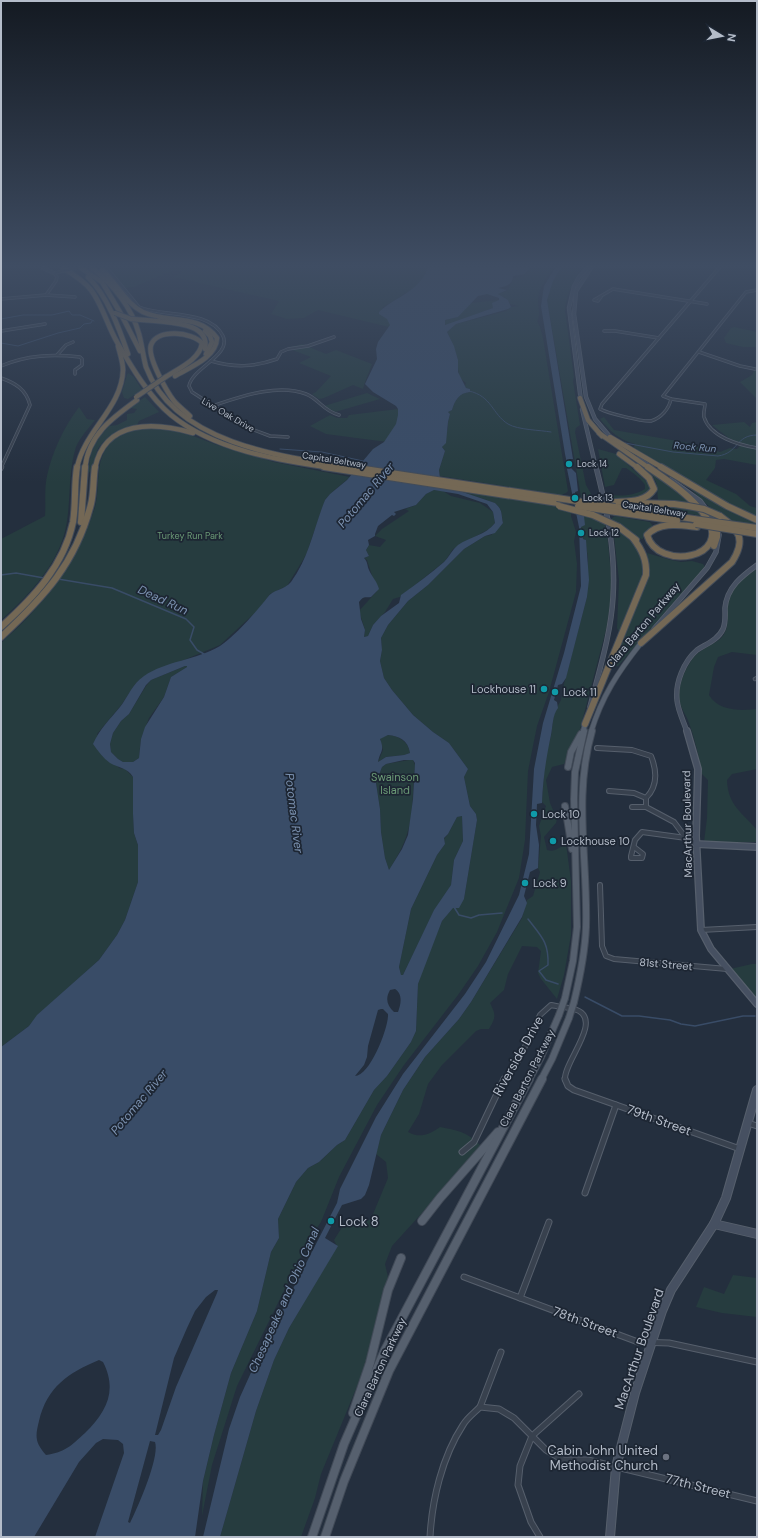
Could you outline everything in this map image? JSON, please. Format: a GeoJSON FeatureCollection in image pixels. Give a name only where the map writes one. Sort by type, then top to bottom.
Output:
{"type":"FeatureCollection","features":[{"type":"Feature","properties":{"kind":"highway"},"geometry":{"type":"LineString","coordinates":[[123,340],[129,360]]}},
{"type":"Feature","properties":{"kind":"highway"},"geometry":{"type":"LineString","coordinates":[[133,340],[144,360]]}},
{"type":"Feature","properties":{"kind":"highway","name":"Capital Beltway"},"geometry":{"type":"LineString","coordinates":[[140,340],[144,360],[162,396],[180,414],[196,424],[223,437],[255,448],[303,459],[508,493]]}},
{"type":"Feature","properties":{"kind":"highway"},"geometry":{"type":"LineString","coordinates":[[155,340],[150,348],[155,366],[170,395],[180,407],[201,423],[227,436],[274,453]]}},
{"type":"Feature","properties":{"kind":"highway"},"geometry":{"type":"LineString","coordinates":[[165,380],[199,353],[202,343],[199,340]]}},
{"type":"Feature","properties":{"kind":"highway"},"geometry":{"type":"LineString","coordinates":[[92,433],[111,414],[204,356],[212,346],[212,340]]}},
{"type":"Feature","properties":{"kind":"highway"},"geometry":{"type":"LineString","coordinates":[[165,380],[212,353],[218,344],[217,340]]}},
{"type":"Feature","properties":{"kind":"highway","name":"Capital Beltway"},"geometry":{"type":"LineString","coordinates":[[117,342],[151,395],[165,410],[196,431],[235,448],[299,464],[508,493]]}},
{"type":"Feature","properties":{"kind":"highway"},"geometry":{"type":"LineString","coordinates":[[1,627],[38,591],[58,562],[66,545],[72,524],[79,458],[83,446],[113,402],[122,378],[122,365],[117,342]]}},
{"type":"Feature","properties":{"kind":"highway"},"geometry":{"type":"LineString","coordinates":[[580,398],[588,420],[622,456],[647,477],[653,486],[653,492],[644,498],[615,507]]}},
{"type":"Feature","properties":{"kind":"highway"},"geometry":{"type":"LineString","coordinates":[[80,532],[86,459],[90,448],[98,434],[110,420],[136,399]]}},
{"type":"Feature","properties":{"kind":"highway"},"geometry":{"type":"LineString","coordinates":[[1,637],[28,613],[47,592],[66,563],[90,506],[96,465],[100,454],[108,442],[122,432],[142,426],[163,426],[183,430],[235,448]]}},
{"type":"Feature","properties":{"kind":"highway"},"geometry":{"type":"LineString","coordinates":[[599,433],[616,447],[684,494],[699,507],[710,523],[712,532],[711,544],[706,550],[690,556],[676,556],[662,553],[652,546],[647,539],[647,536],[656,528],[696,523],[757,534]]}},
{"type":"Feature","properties":{"kind":"highway"},"geometry":{"type":"LineString","coordinates":[[610,437],[720,502],[757,520]]}},
{"type":"Feature","properties":{"kind":"highway"},"geometry":{"type":"LineString","coordinates":[[508,493],[558,501],[615,507],[688,506],[704,509],[720,516],[731,524],[739,534],[741,542],[736,557],[641,643]]}},
{"type":"Feature","properties":{"kind":"highway"},"geometry":{"type":"LineString","coordinates":[[508,493],[558,501],[619,527],[650,551],[661,556],[677,559],[696,559],[706,556],[713,549],[717,537],[717,523]]}},
{"type":"Feature","properties":{"kind":"highway","name":"Capital Beltway"},"geometry":{"type":"LineString","coordinates":[[558,501],[615,507],[696,523],[757,528]]}},
{"type":"Feature","properties":{"kind":"highway"},"geometry":{"type":"LineString","coordinates":[[586,724],[646,575],[647,565],[645,556],[633,538]]}},
{"type":"Feature","properties":{"kind":"main road","name":"Clara Barton Parkway"},"geometry":{"type":"LineString","coordinates":[[312,1537],[344,1444],[385,1350],[541,1057],[559,1016],[573,961],[577,927],[574,799],[575,772],[608,632],[613,596],[609,529],[580,398],[573,340]]}},
{"type":"Feature","properties":{"kind":"main road","name":"Clara Barton Parkway"},"geometry":{"type":"LineString","coordinates":[[325,1537],[344,1481],[389,1371],[552,1059],[569,1018],[582,969],[586,933],[582,802],[583,773],[588,746],[601,706],[611,684],[641,643],[707,568],[714,558],[719,537],[719,527],[708,510],[690,493],[625,449],[610,437],[596,419],[586,397],[578,340]]}},
{"type":"Feature","properties":{"kind":"main road","name":"MacArthur Boulevard"},"geometry":{"type":"LineString","coordinates":[[757,565],[733,584],[726,600],[725,623],[723,630],[716,639],[692,655],[677,684],[677,701],[695,755],[698,769],[696,844],[701,930],[710,949],[757,1004]]}},
{"type":"Feature","properties":{"kind":"main road"},"geometry":{"type":"LineString","coordinates":[[568,767],[571,752],[586,724]]}},
{"type":"Feature","properties":{"kind":"main road"},"geometry":{"type":"LineString","coordinates":[[565,806],[576,876]]}},
{"type":"Feature","properties":{"kind":"main road"},"geometry":{"type":"LineString","coordinates":[[696,844],[757,847]]}},
{"type":"Feature","properties":{"kind":"main road","name":"MacArthur Boulevard"},"geometry":{"type":"LineString","coordinates":[[610,1537],[616,1467],[636,1393],[662,1311],[671,1290],[714,1224],[726,1198],[757,1090]]}},
{"type":"Feature","properties":{"kind":"main road"},"geometry":{"type":"LineString","coordinates":[[422,1221],[433,1206],[482,1153],[507,1121]]}},
{"type":"Feature","properties":{"kind":"main road"},"geometry":{"type":"LineString","coordinates":[[714,1224],[757,1234]]}},
{"type":"Feature","properties":{"kind":"main road"},"geometry":{"type":"LineString","coordinates":[[344,1444],[370,1363],[388,1290],[400,1258]]}},
{"type":"Feature","properties":{"kind":"street","name":"Live Oak Drive"},"geometry":{"type":"LineString","coordinates":[[224,340],[224,345],[219,354],[193,376],[189,385],[191,391],[196,396],[242,425],[273,437],[288,437]]}},
{"type":"Feature","properties":{"kind":"street"},"geometry":{"type":"LineString","coordinates":[[211,361],[234,367],[253,367],[277,359],[281,352],[288,349],[308,346],[326,340]]}},
{"type":"Feature","properties":{"kind":"street"},"geometry":{"type":"LineString","coordinates":[[657,340],[602,404],[600,409],[607,413],[650,422],[660,417],[670,405],[671,399]]}},
{"type":"Feature","properties":{"kind":"street"},"geometry":{"type":"LineString","coordinates":[[709,340],[663,396],[671,399],[705,404],[703,415],[706,421],[717,433],[744,445],[757,448]]}},
{"type":"Feature","properties":{"kind":"street"},"geometry":{"type":"LineString","coordinates":[[57,355],[66,345],[73,342]]}},
{"type":"Feature","properties":{"kind":"street"},"geometry":{"type":"LineString","coordinates":[[699,352],[740,366],[756,369]]}},
{"type":"Feature","properties":{"kind":"street"},"geometry":{"type":"LineString","coordinates":[[1,366],[27,356],[57,355],[80,357],[82,359],[82,365],[75,370],[75,374]]}},
{"type":"Feature","properties":{"kind":"street"},"geometry":{"type":"LineString","coordinates":[[1,378],[21,387],[30,404],[1,469]]}},
{"type":"Feature","properties":{"kind":"street"},"geometry":{"type":"LineString","coordinates":[[212,406],[240,398],[288,391],[308,395],[322,409],[339,415]]}},
{"type":"Feature","properties":{"kind":"street"},"geometry":{"type":"LineString","coordinates":[[597,748],[646,753],[651,756],[655,765],[656,784],[652,793],[646,798],[646,807]]}},
{"type":"Feature","properties":{"kind":"street"},"geometry":{"type":"LineString","coordinates":[[609,791],[634,793],[646,798]]}},
{"type":"Feature","properties":{"kind":"street"},"geometry":{"type":"LineString","coordinates":[[632,807],[646,807],[667,817],[674,822],[686,838],[696,844]]}},
{"type":"Feature","properties":{"kind":"street"},"geometry":{"type":"LineString","coordinates":[[634,847],[638,834],[642,832],[686,838]]}},
{"type":"Feature","properties":{"kind":"street","name":"81st Street"},"geometry":{"type":"LineString","coordinates":[[600,885],[602,946],[606,956],[614,959],[727,969]]}},
{"type":"Feature","properties":{"kind":"street"},"geometry":{"type":"LineString","coordinates":[[701,930],[757,927]]}},
{"type":"Feature","properties":{"kind":"street","name":"Riverside Drive"},"geometry":{"type":"LineString","coordinates":[[462,1152],[474,1142],[503,1081],[518,1061],[544,1009],[551,1005],[579,1011],[585,1016],[586,1024],[584,1031],[565,1076],[566,1085],[577,1092]]}},
{"type":"Feature","properties":{"kind":"street","name":"79th Street"},"geometry":{"type":"LineString","coordinates":[[577,1092],[740,1149]]}},
{"type":"Feature","properties":{"kind":"street"},"geometry":{"type":"LineString","coordinates":[[585,1193],[616,1105]]}},
{"type":"Feature","properties":{"kind":"street"},"geometry":{"type":"LineString","coordinates":[[748,1123],[757,1126]]}},
{"type":"Feature","properties":{"kind":"street"},"geometry":{"type":"LineString","coordinates":[[520,1298],[549,1222]]}},
{"type":"Feature","properties":{"kind":"street","name":"78th Street"},"geometry":{"type":"LineString","coordinates":[[464,1277],[638,1342],[669,1343],[757,1362]]}},
{"type":"Feature","properties":{"kind":"street"},"geometry":{"type":"LineString","coordinates":[[430,1537],[433,1505],[452,1449],[464,1424],[480,1407],[501,1352]]}},
{"type":"Feature","properties":{"kind":"street"},"geometry":{"type":"LineString","coordinates":[[540,1537],[532,1522],[518,1485],[520,1466],[532,1436],[579,1394]]}},
{"type":"Feature","properties":{"kind":"street","name":"77th Street"},"geometry":{"type":"LineString","coordinates":[[480,1407],[499,1409],[514,1418],[546,1450],[563,1460],[588,1460],[671,1478],[757,1501]]}},
{"type":"Feature","properties":{"kind":"green space"},"geometry":{"type":"Polygon","coordinates":[[[451,340],[543,340],[568,491],[566,493],[561,495],[440,476],[439,470],[445,451],[442,447],[448,428],[450,414],[448,412],[452,410],[460,395],[470,392],[470,389],[466,388],[465,386],[466,383],[459,377],[458,360],[451,340]]]}},
{"type":"Feature","properties":{"kind":"green space"},"geometry":{"type":"Polygon","coordinates":[[[554,340],[569,340],[574,377],[573,381],[580,425],[576,428],[575,432],[586,485],[594,499],[581,497],[554,340]]]}},
{"type":"Feature","properties":{"kind":"green space"},"geometry":{"type":"Polygon","coordinates":[[[725,340],[757,340],[757,347],[743,347],[726,343],[725,340]]]}},
{"type":"Feature","properties":{"kind":"green space"},"geometry":{"type":"Polygon","coordinates":[[[302,344],[326,354],[336,350],[372,364],[363,389],[353,385],[319,399],[312,394],[316,392],[331,376],[299,363],[311,357],[287,348],[302,344]]]}},
{"type":"Feature","properties":{"kind":"green space"},"geometry":{"type":"Polygon","coordinates":[[[755,369],[757,369],[757,399],[740,382],[752,375],[755,369]]]}},
{"type":"Feature","properties":{"kind":"green space"},"geometry":{"type":"Polygon","coordinates":[[[128,373],[134,377],[142,390],[128,399],[124,398],[122,392],[128,373]]]}},
{"type":"Feature","properties":{"kind":"green space"},"geometry":{"type":"Polygon","coordinates":[[[367,393],[380,399],[335,412],[324,406],[367,393]]]}},
{"type":"Feature","properties":{"kind":"green space"},"geometry":{"type":"Polygon","coordinates":[[[145,397],[159,412],[139,421],[137,425],[121,430],[107,439],[97,450],[94,465],[88,473],[91,452],[100,436],[109,426],[117,425],[127,420],[127,414],[134,413],[137,409],[131,408],[126,410],[145,397]]]}},
{"type":"Feature","properties":{"kind":"green space"},"geometry":{"type":"Polygon","coordinates":[[[79,407],[87,419],[95,420],[82,436],[76,447],[73,458],[68,513],[64,535],[54,559],[47,571],[30,592],[1,620],[1,539],[45,516],[45,491],[49,467],[55,449],[68,423],[79,407]]]}},
{"type":"Feature","properties":{"kind":"green space"},"geometry":{"type":"Polygon","coordinates":[[[398,409],[400,413],[399,422],[387,442],[326,434],[310,426],[330,415],[337,418],[347,418],[349,415],[398,409]]]}},
{"type":"Feature","properties":{"kind":"green space"},"geometry":{"type":"Polygon","coordinates":[[[604,417],[614,430],[689,443],[720,452],[730,448],[737,449],[741,445],[730,439],[712,425],[744,422],[750,427],[752,423],[757,422],[757,465],[724,459],[716,460],[715,468],[706,480],[736,494],[750,506],[757,508],[757,518],[724,502],[633,449],[635,444],[620,438],[612,432],[600,419],[604,417]]]}},
{"type":"Feature","properties":{"kind":"green space","name":"Turkey Run Park"},"geometry":{"type":"Polygon","coordinates":[[[148,426],[180,431],[217,445],[274,462],[350,477],[325,500],[306,555],[287,586],[270,594],[261,607],[220,645],[143,677],[136,683],[122,704],[97,734],[119,768],[125,769],[133,777],[134,833],[138,845],[138,882],[125,920],[117,935],[99,960],[38,1015],[29,1026],[1,1047],[1,643],[44,599],[68,567],[78,549],[94,510],[99,468],[108,446],[121,435],[148,426]]]}},
{"type":"Feature","properties":{"kind":"green space"},"geometry":{"type":"Polygon","coordinates":[[[598,449],[616,454],[646,481],[649,485],[649,491],[641,497],[636,498],[625,500],[609,499],[609,495],[636,493],[645,489],[645,485],[634,473],[626,468],[622,468],[614,485],[605,487],[598,449]]]}},
{"type":"Feature","properties":{"kind":"green space"},"geometry":{"type":"Polygon","coordinates":[[[646,470],[676,489],[693,504],[659,502],[656,482],[646,470]]]}},
{"type":"Feature","properties":{"kind":"green space"},"geometry":{"type":"Polygon","coordinates":[[[687,485],[757,522],[757,524],[729,520],[707,504],[687,485]]]}},
{"type":"Feature","properties":{"kind":"green space"},"geometry":{"type":"Polygon","coordinates":[[[454,489],[563,507],[571,511],[576,532],[574,541],[577,564],[576,592],[549,692],[537,726],[528,771],[525,840],[519,878],[497,932],[478,966],[458,995],[404,1065],[377,1105],[339,1177],[321,1222],[310,1238],[237,1386],[212,1465],[202,1516],[203,1481],[214,1435],[231,1373],[257,1311],[271,1252],[279,1238],[278,1219],[296,1182],[308,1168],[319,1162],[337,1145],[345,1140],[374,1090],[387,1076],[411,1042],[416,1031],[418,984],[422,971],[442,921],[453,907],[464,899],[477,820],[476,814],[470,806],[464,777],[468,769],[449,743],[413,715],[392,690],[384,678],[380,661],[382,650],[381,638],[388,625],[408,601],[428,585],[464,549],[485,536],[491,535],[503,523],[501,510],[495,503],[454,489]]]}},
{"type":"Feature","properties":{"kind":"green space"},"geometry":{"type":"Polygon","coordinates":[[[434,490],[443,491],[451,496],[480,503],[493,512],[495,523],[489,529],[453,549],[445,561],[400,597],[393,599],[385,612],[373,625],[368,636],[364,637],[365,630],[359,611],[377,591],[367,560],[364,558],[369,556],[366,550],[369,545],[380,547],[386,540],[375,536],[382,529],[409,511],[405,509],[416,505],[426,494],[434,490]]]}},
{"type":"Feature","properties":{"kind":"green space"},"geometry":{"type":"Polygon","coordinates":[[[666,505],[698,509],[702,516],[650,507],[666,505]]]}},
{"type":"Feature","properties":{"kind":"green space"},"geometry":{"type":"Polygon","coordinates":[[[584,513],[603,520],[605,525],[611,574],[611,597],[607,626],[579,733],[564,764],[552,767],[546,780],[550,803],[557,819],[556,823],[544,837],[547,850],[555,850],[566,844],[571,881],[571,935],[564,975],[557,999],[538,973],[541,951],[537,947],[522,946],[508,974],[504,990],[490,1003],[494,1016],[493,1022],[489,1029],[481,1029],[476,1031],[442,1065],[428,1084],[419,1114],[408,1132],[417,1135],[425,1135],[440,1127],[447,1128],[468,1135],[482,1147],[392,1246],[385,1264],[388,1277],[367,1362],[321,1474],[315,1498],[301,1537],[220,1537],[256,1411],[274,1360],[289,1328],[337,1246],[334,1240],[346,1221],[360,1224],[371,1219],[388,1178],[386,1162],[376,1154],[381,1135],[403,1090],[425,1057],[459,1019],[471,1002],[522,918],[527,900],[533,896],[540,872],[538,868],[541,836],[539,826],[546,806],[542,802],[545,757],[551,736],[554,713],[561,700],[587,597],[588,558],[585,539],[583,539],[581,527],[584,513]]]}},
{"type":"Feature","properties":{"kind":"green space"},"geometry":{"type":"Polygon","coordinates":[[[615,516],[650,522],[653,526],[644,534],[643,539],[635,537],[626,532],[611,519],[615,516]]]}},
{"type":"Feature","properties":{"kind":"green space"},"geometry":{"type":"Polygon","coordinates":[[[616,527],[630,539],[639,550],[642,561],[640,584],[619,632],[617,628],[619,580],[613,528],[616,527]]]}},
{"type":"Feature","properties":{"kind":"green space"},"geometry":{"type":"Polygon","coordinates":[[[647,553],[681,562],[692,561],[703,564],[705,567],[618,666],[613,666],[649,574],[647,553]]]}},
{"type":"Feature","properties":{"kind":"green space"},"geometry":{"type":"Polygon","coordinates":[[[757,569],[757,655],[732,652],[718,657],[714,667],[709,695],[718,704],[730,709],[757,709],[757,769],[732,774],[727,780],[728,789],[733,802],[757,830],[757,842],[704,842],[707,818],[708,780],[702,774],[692,731],[682,709],[679,689],[688,665],[695,656],[723,636],[727,623],[728,601],[733,590],[741,580],[757,569]]]}},
{"type":"Feature","properties":{"kind":"green space"},"geometry":{"type":"Polygon","coordinates":[[[185,666],[187,667],[171,677],[164,697],[149,718],[141,739],[139,758],[133,762],[123,762],[118,759],[111,752],[110,744],[113,733],[121,721],[129,714],[146,686],[151,680],[185,666]]]}},
{"type":"Feature","properties":{"kind":"green space"},"geometry":{"type":"Polygon","coordinates":[[[388,735],[405,742],[410,753],[386,757],[378,762],[383,750],[380,738],[388,735]]]}},
{"type":"Feature","properties":{"kind":"green space","name":"Swainson Island"},"geometry":{"type":"Polygon","coordinates":[[[413,760],[415,765],[410,825],[402,848],[389,870],[385,858],[381,832],[380,809],[376,783],[382,767],[386,764],[413,760]]]}},
{"type":"Feature","properties":{"kind":"green space"},"geometry":{"type":"Polygon","coordinates":[[[462,816],[463,841],[454,860],[451,885],[434,911],[403,975],[401,975],[399,967],[411,909],[437,855],[445,844],[444,839],[457,817],[462,816]]]}},
{"type":"Feature","properties":{"kind":"green space"},"geometry":{"type":"Polygon","coordinates":[[[757,964],[757,999],[730,969],[757,964]]]}},
{"type":"Feature","properties":{"kind":"green space"},"geometry":{"type":"Polygon","coordinates":[[[733,1275],[757,1278],[757,1317],[722,1313],[696,1307],[704,1287],[724,1294],[733,1275]]]}},
{"type":"Feature","properties":{"kind":"water","name":"Potomac River"},"geometry":{"type":"Polygon","coordinates":[[[380,340],[451,340],[458,360],[458,372],[466,388],[470,389],[470,392],[460,395],[452,410],[448,412],[450,414],[446,443],[442,447],[445,451],[439,470],[440,478],[448,487],[495,503],[501,510],[502,515],[503,523],[495,533],[485,536],[464,549],[428,585],[408,601],[388,625],[381,638],[382,650],[380,661],[384,678],[413,715],[449,743],[468,769],[464,777],[470,806],[476,814],[477,820],[464,899],[459,908],[453,908],[442,921],[418,984],[416,1031],[411,1042],[387,1076],[374,1090],[345,1140],[337,1145],[319,1162],[308,1168],[296,1182],[278,1219],[279,1238],[271,1252],[257,1311],[231,1373],[214,1435],[203,1481],[195,1537],[95,1537],[124,1453],[123,1444],[118,1440],[103,1439],[96,1443],[79,1462],[34,1537],[1,1537],[1,1047],[29,1026],[37,1015],[99,960],[117,935],[125,920],[138,882],[138,845],[134,833],[133,814],[133,777],[126,770],[107,761],[93,744],[102,729],[140,679],[162,667],[211,651],[220,646],[245,624],[270,595],[286,587],[291,582],[307,553],[325,500],[347,480],[373,449],[384,442],[396,424],[398,409],[396,406],[373,392],[365,384],[377,359],[376,349],[380,340]],[[434,490],[426,494],[416,505],[394,512],[396,514],[394,516],[392,515],[378,526],[375,536],[368,540],[369,545],[366,550],[369,556],[364,558],[379,589],[371,597],[363,598],[359,602],[361,619],[365,630],[364,637],[368,636],[373,625],[381,616],[399,603],[401,595],[444,562],[458,545],[482,533],[495,523],[493,512],[487,504],[458,494],[434,490]],[[187,666],[151,680],[146,685],[129,714],[121,721],[113,733],[110,744],[111,752],[123,762],[133,762],[139,758],[141,739],[145,727],[164,697],[171,677],[187,666]],[[388,735],[380,739],[382,749],[378,762],[386,757],[410,753],[405,742],[396,736],[388,735]],[[404,760],[386,764],[382,767],[376,783],[380,809],[381,832],[385,858],[389,870],[402,849],[408,835],[413,799],[415,763],[413,760],[404,760]],[[462,816],[457,817],[448,834],[444,838],[445,844],[437,855],[411,909],[399,967],[401,975],[403,975],[434,910],[451,885],[454,860],[463,841],[462,816]],[[395,989],[390,990],[387,999],[388,1004],[394,1012],[398,1012],[400,996],[398,991],[395,989]],[[383,1009],[378,1010],[368,1046],[367,1057],[364,1065],[355,1076],[361,1074],[367,1068],[378,1050],[382,1039],[388,1014],[383,1009]],[[215,1290],[206,1297],[195,1311],[174,1358],[155,1435],[158,1435],[161,1430],[176,1387],[218,1290],[215,1290]],[[99,1360],[78,1370],[53,1390],[43,1409],[37,1431],[37,1439],[46,1455],[63,1450],[76,1442],[99,1417],[108,1400],[109,1382],[103,1362],[99,1360]],[[150,1441],[128,1522],[130,1523],[143,1494],[154,1459],[156,1449],[155,1442],[150,1441]]]}},
{"type":"Feature","properties":{"kind":"water"},"geometry":{"type":"Polygon","coordinates":[[[546,340],[554,340],[573,459],[569,459],[571,468],[576,473],[578,491],[575,492],[577,504],[583,507],[585,525],[581,527],[583,539],[586,540],[589,580],[587,597],[566,678],[562,684],[558,685],[554,700],[557,702],[558,708],[554,718],[546,760],[542,803],[537,804],[536,825],[539,845],[538,868],[530,872],[524,896],[527,903],[522,917],[471,1002],[459,1019],[425,1057],[403,1090],[381,1135],[369,1185],[365,1195],[361,1199],[342,1205],[325,1238],[338,1246],[289,1328],[274,1360],[256,1411],[220,1537],[203,1537],[229,1429],[240,1397],[258,1357],[337,1203],[340,1189],[376,1117],[403,1074],[465,994],[486,962],[519,895],[529,854],[534,769],[543,723],[564,653],[581,586],[579,527],[565,454],[546,340]]]}},
{"type":"Feature","properties":{"kind":"waterway"},"geometry":{"type":"LineString","coordinates":[[1,343],[18,346],[37,340]]}},
{"type":"Feature","properties":{"kind":"waterway","name":"Rock Run"},"geometry":{"type":"LineString","coordinates":[[469,391],[477,393],[483,397],[498,415],[508,424],[523,429],[551,432]]}},
{"type":"Feature","properties":{"kind":"waterway","name":"Rock Run"},"geometry":{"type":"LineString","coordinates":[[625,443],[673,452],[718,456],[730,451],[745,438],[757,435]]}},
{"type":"Feature","properties":{"kind":"waterway"},"geometry":{"type":"LineString","coordinates":[[280,449],[322,452],[363,461]]}},
{"type":"Feature","properties":{"kind":"waterway","name":"Dead Run"},"geometry":{"type":"LineString","coordinates":[[1,575],[16,573],[44,578]]}},
{"type":"Feature","properties":{"kind":"waterway","name":"Dead Run"},"geometry":{"type":"LineString","coordinates":[[58,579],[112,588],[186,619],[194,627],[190,640],[197,650],[204,654]]}},
{"type":"Feature","properties":{"kind":"waterway"},"geometry":{"type":"LineString","coordinates":[[454,907],[459,915],[471,918],[479,915],[502,913]]}},
{"type":"Feature","properties":{"kind":"waterway"},"geometry":{"type":"LineString","coordinates":[[528,919],[546,945],[548,965],[539,971],[546,980],[558,984]]}},
{"type":"Feature","properties":{"kind":"waterway"},"geometry":{"type":"LineString","coordinates":[[585,997],[622,1016],[639,1016],[670,1020],[681,1024],[695,1026],[743,1016],[755,1016]]}},
{"type":"Feature","properties":{"kind":"place","name":"Lock 14"},"geometry":{"type":"Point","coordinates":[569,464]}},
{"type":"Feature","properties":{"kind":"place","name":"Lock 13"},"geometry":{"type":"Point","coordinates":[575,498]}},
{"type":"Feature","properties":{"kind":"place","name":"Lock 12"},"geometry":{"type":"Point","coordinates":[581,533]}},
{"type":"Feature","properties":{"kind":"place","name":"Lockhouse 11"},"geometry":{"type":"Point","coordinates":[544,689]}},
{"type":"Feature","properties":{"kind":"place","name":"Lock 11"},"geometry":{"type":"Point","coordinates":[555,692]}},
{"type":"Feature","properties":{"kind":"place","name":"Lock 10"},"geometry":{"type":"Point","coordinates":[534,814]}},
{"type":"Feature","properties":{"kind":"place","name":"Lockhouse 10"},"geometry":{"type":"Point","coordinates":[553,841]}},
{"type":"Feature","properties":{"kind":"place","name":"Lock 9"},"geometry":{"type":"Point","coordinates":[525,883]}},
{"type":"Feature","properties":{"kind":"place","name":"Lock 8"},"geometry":{"type":"Point","coordinates":[331,1221]}},
{"type":"Feature","properties":{"kind":"place","name":"Cabin John United Methodist Church"},"geometry":{"type":"Point","coordinates":[666,1457]}},
{"type":"Feature","properties":{"kind":"water label","name":"Chesapeake and Ohio Canal"},"geometry":{"type":"Point","coordinates":[284,1300]}}]}
